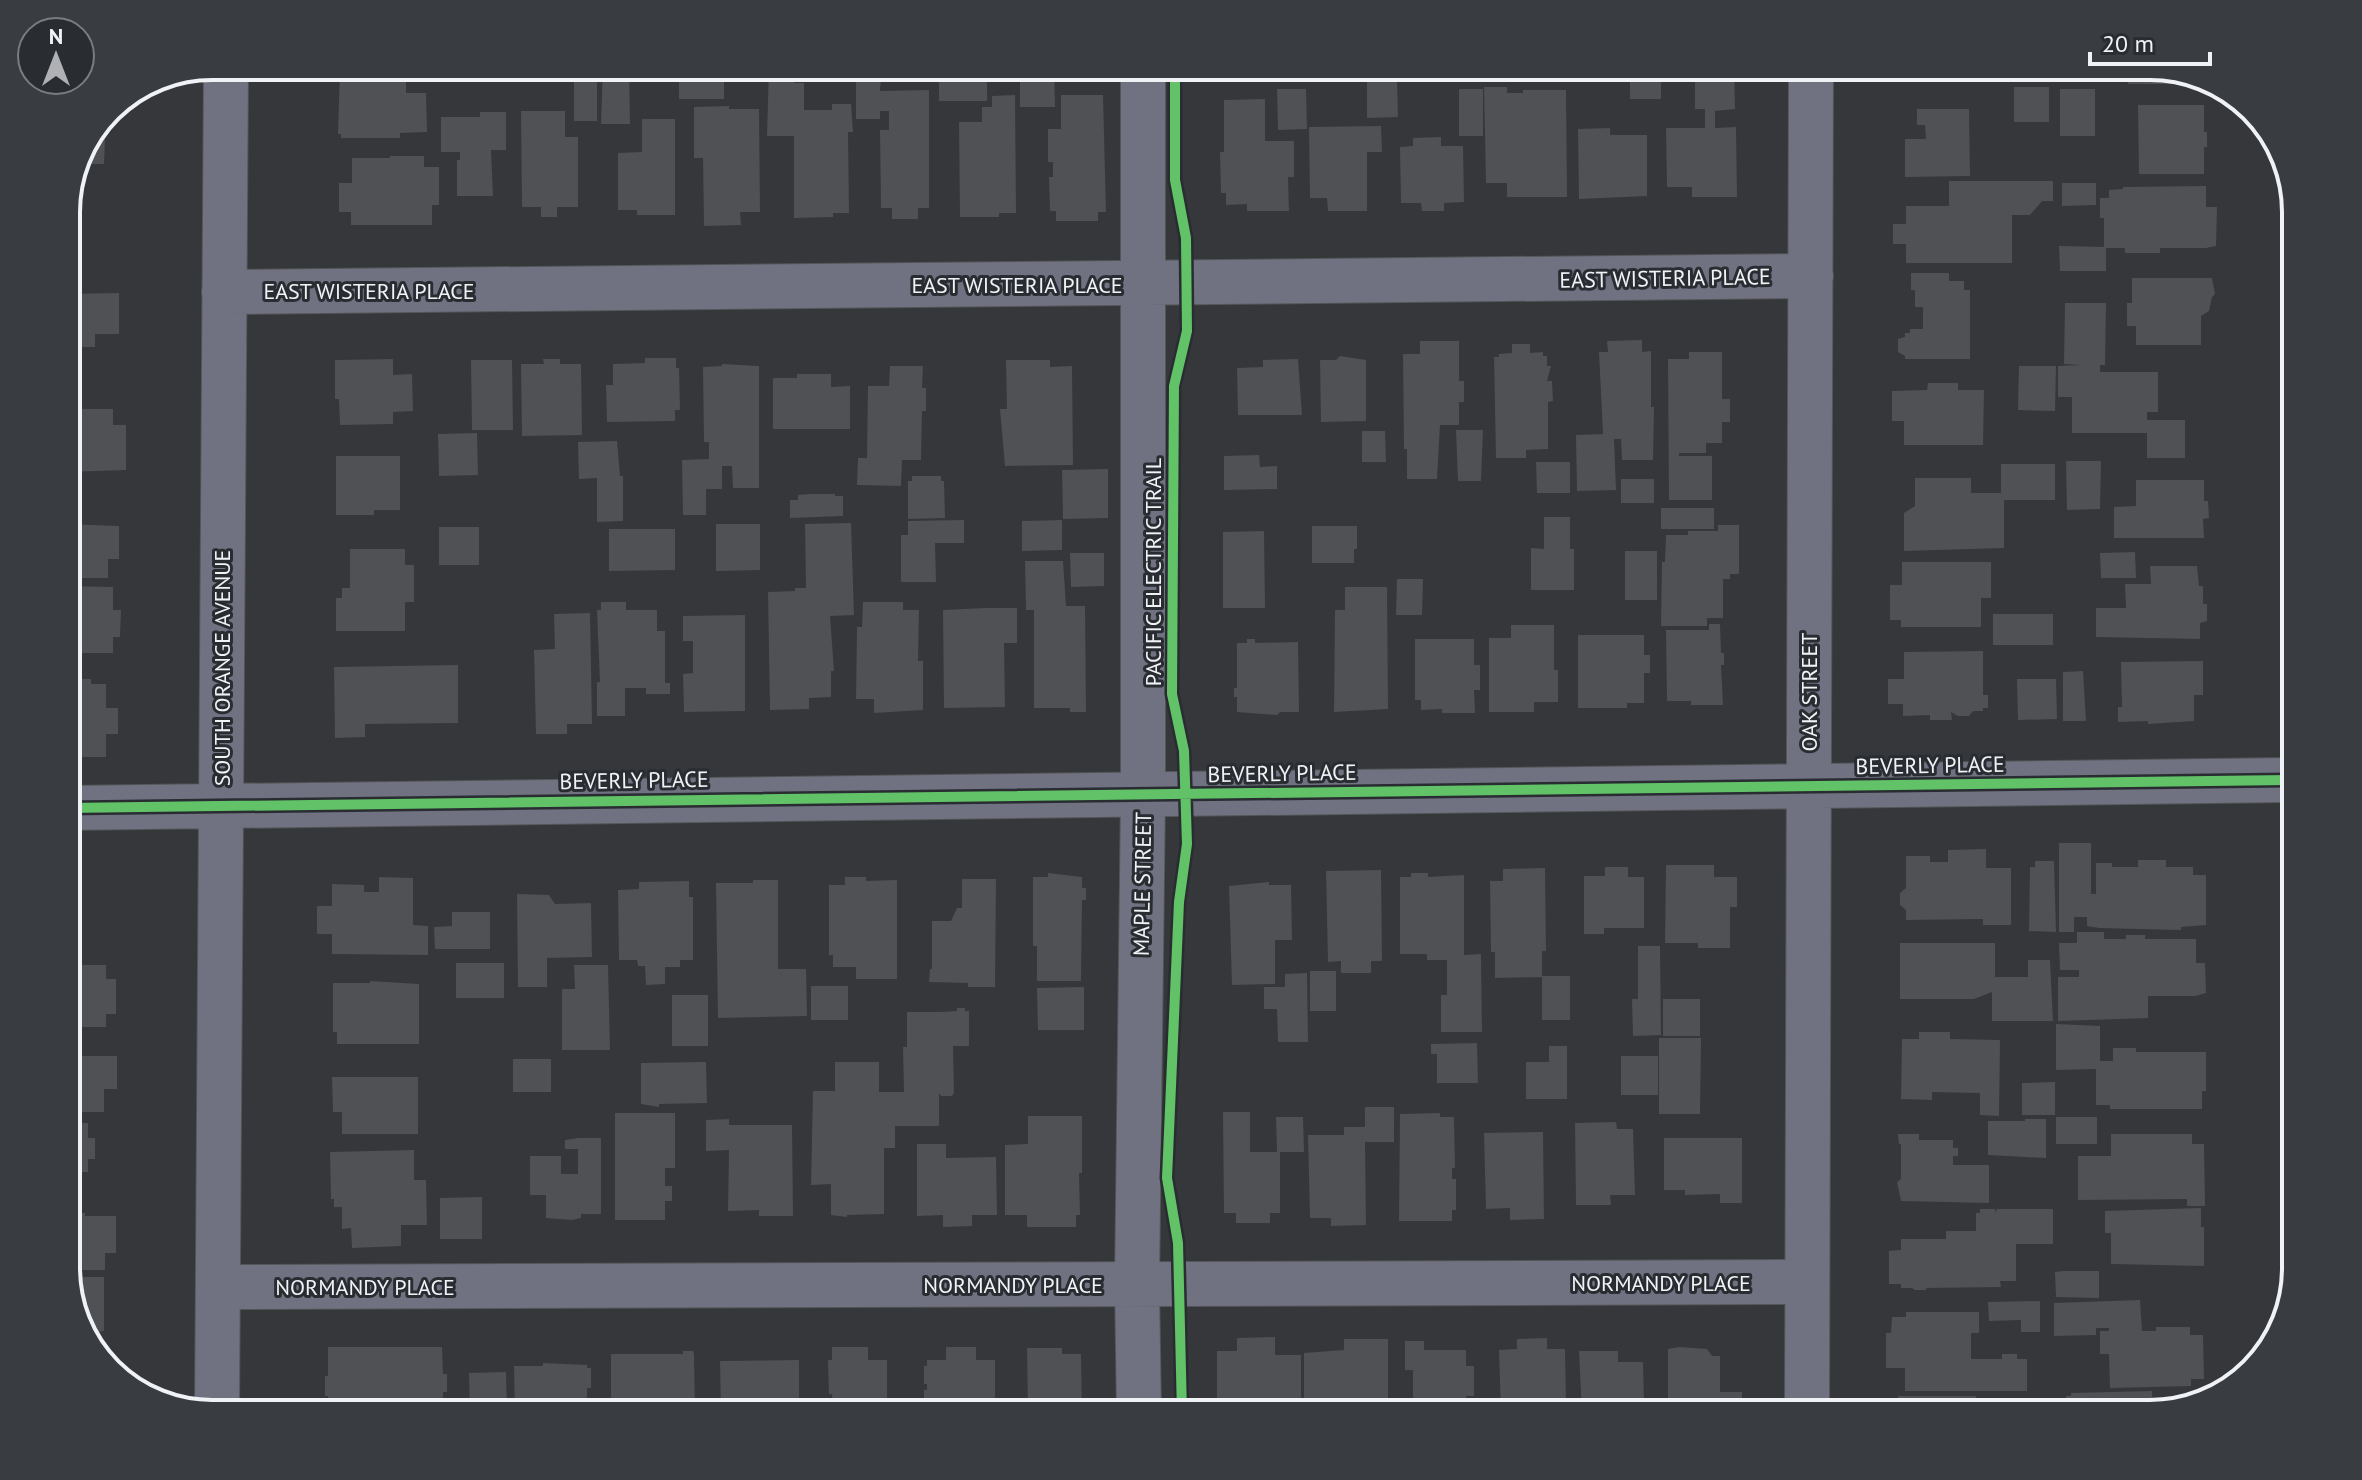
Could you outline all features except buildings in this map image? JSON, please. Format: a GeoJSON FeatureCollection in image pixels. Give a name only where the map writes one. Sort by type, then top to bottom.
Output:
{"type":"FeatureCollection","features":[{"type":"Feature","properties":{"kind":"street","name":"SOUTH ORANGE AVENUE"},"geometry":{"type":"LineString","coordinates":[[217,1400],[226,80]]}},
{"type":"Feature","properties":{"kind":"street","name":"MAPLE STREET"},"geometry":{"type":"LineString","coordinates":[[1139,1400],[1143,80]]}},
{"type":"Feature","properties":{"kind":"street","name":"OAK STREET"},"geometry":{"type":"LineString","coordinates":[[1807,1400],[1811,80]]}},
{"type":"Feature","properties":{"kind":"street","name":"EAST WISTERIA PLACE"},"geometry":{"type":"LineString","coordinates":[[224,292],[1811,276]]}},
{"type":"Feature","properties":{"kind":"street","name":"BEVERLY PLACE"},"geometry":{"type":"LineString","coordinates":[[80,808],[2282,780]]}},
{"type":"Feature","properties":{"kind":"street","name":"NORMANDY PLACE"},"geometry":{"type":"LineString","coordinates":[[218,1287],[1807,1282]]}},
{"type":"Feature","properties":{"kind":"cycle path","name":"PACIFIC ELECTRIC TRAIL"},"geometry":{"type":"LineString","coordinates":[[1175,80],[1175,180],[1186,238],[1187,331],[1174,386],[1172,694],[1184,751],[1187,844],[1179,902],[1167,1178],[1178,1243],[1182,1400]]}},
{"type":"Feature","properties":{"kind":"cycle path"},"geometry":{"type":"LineString","coordinates":[[80,808],[2282,780]]}}]}
